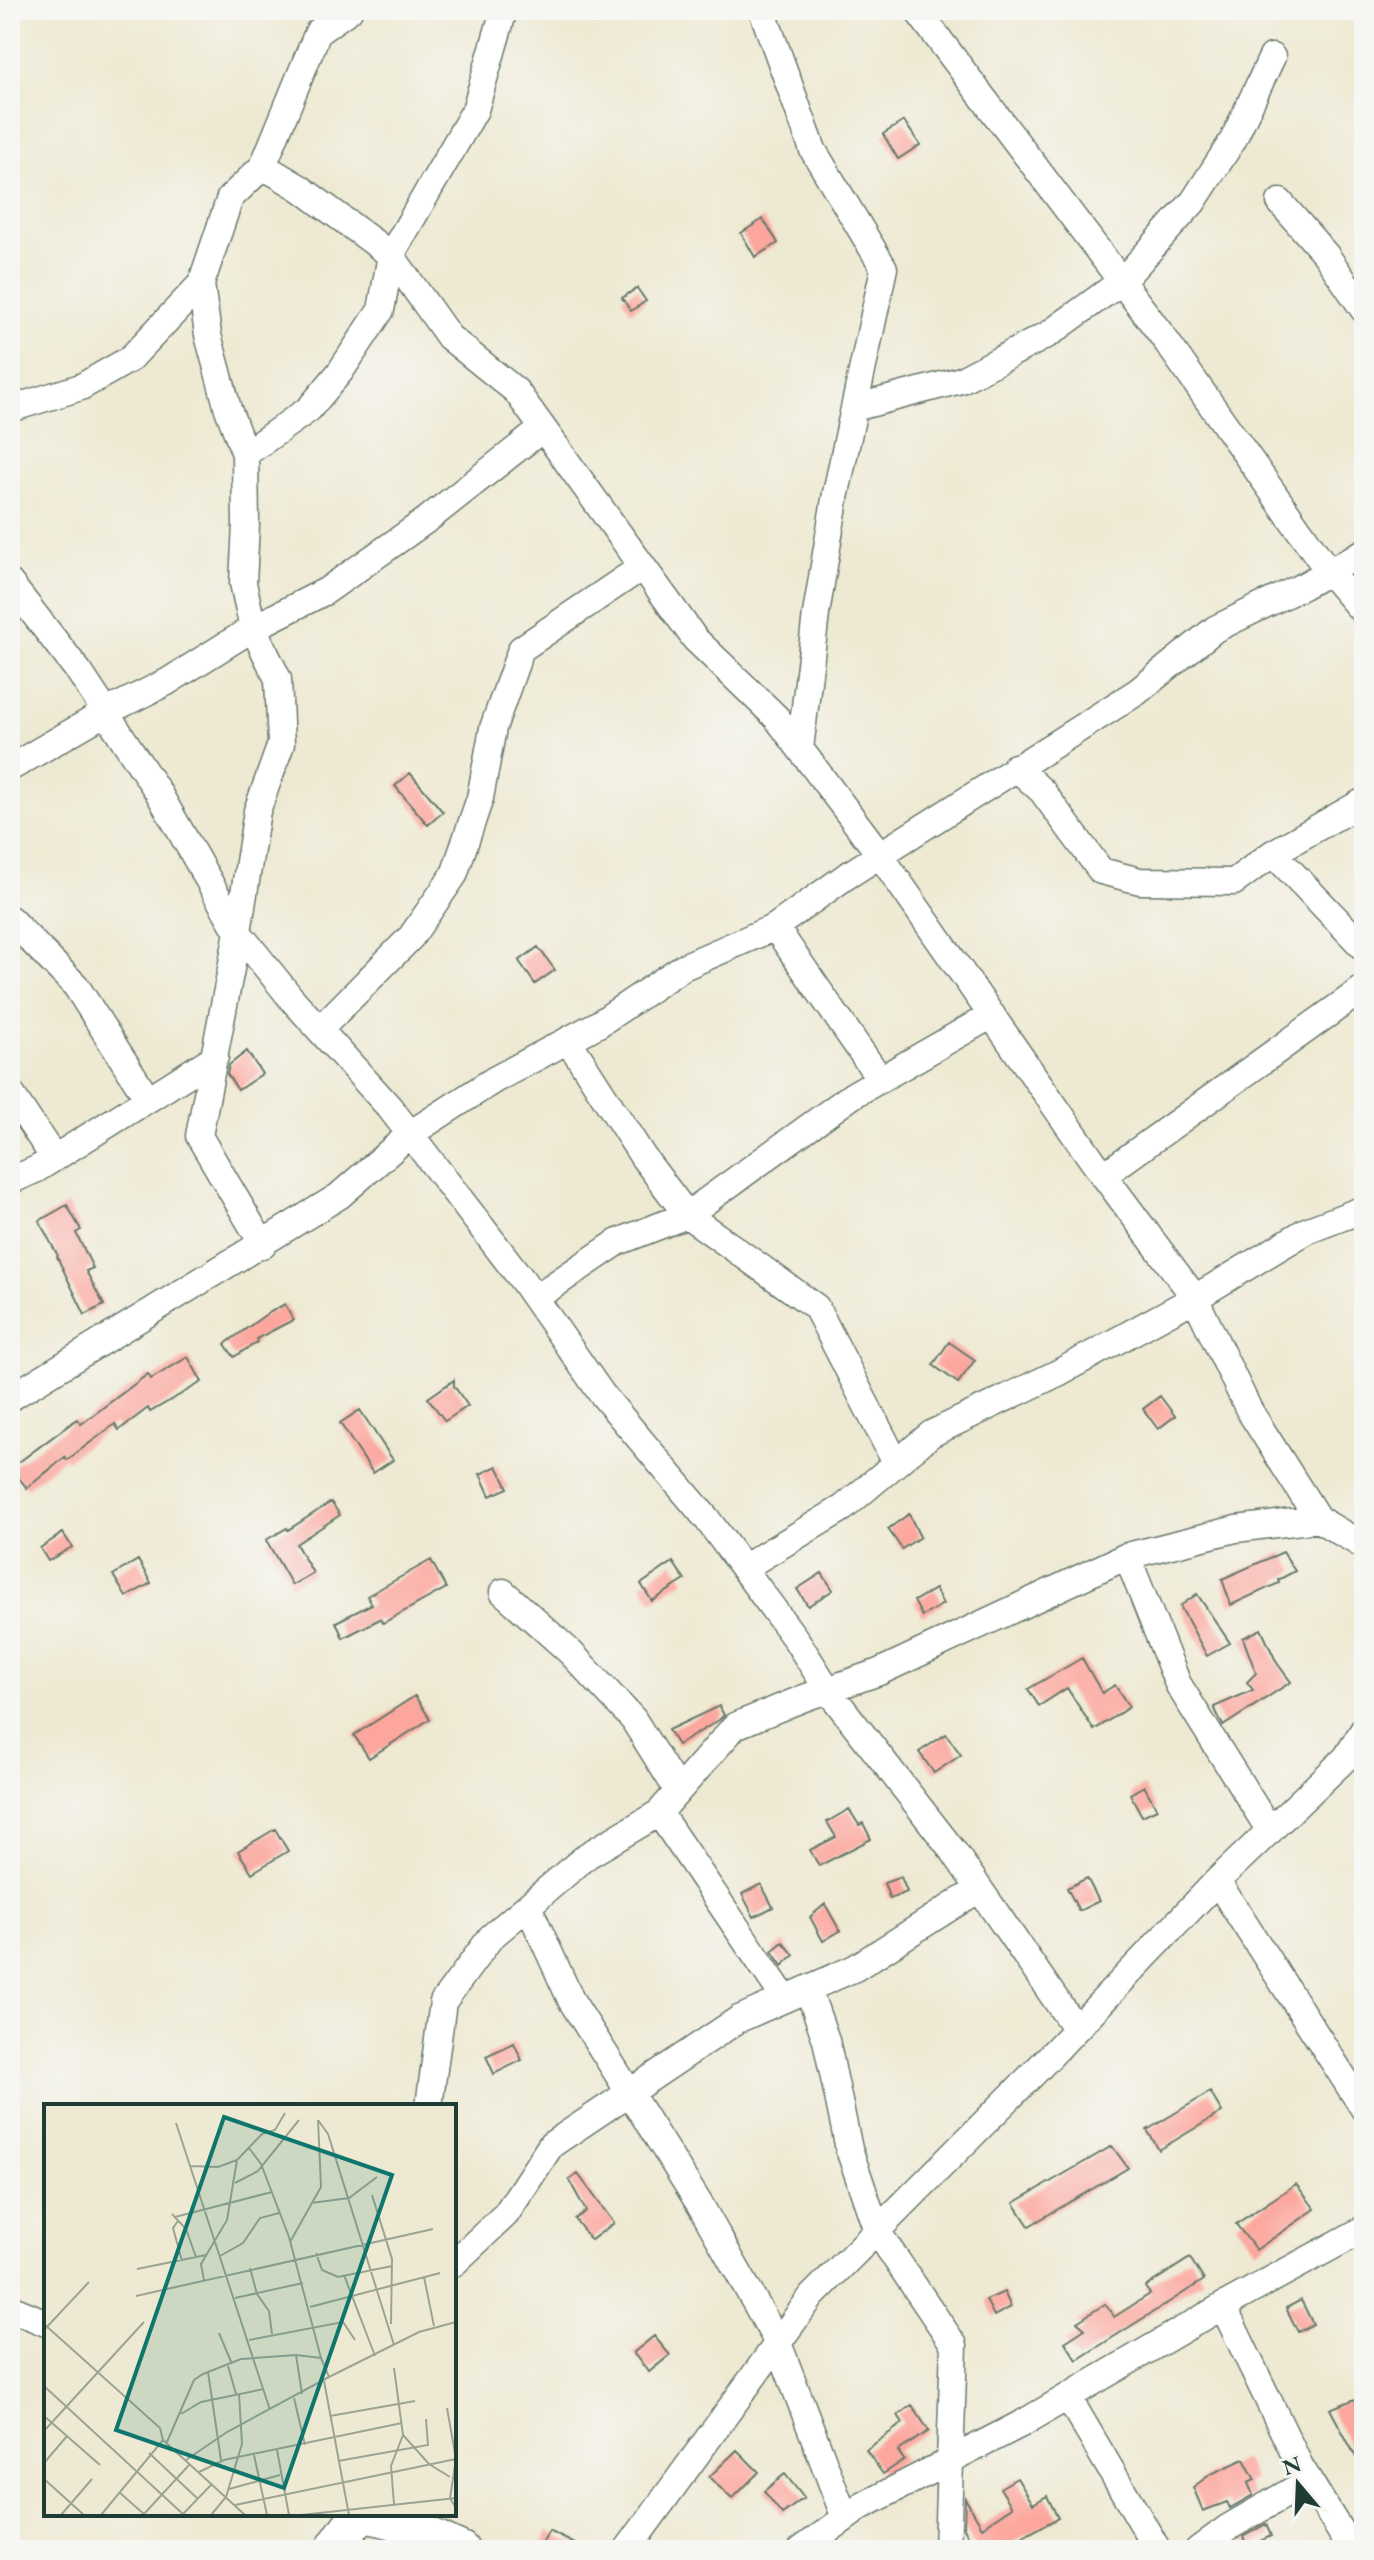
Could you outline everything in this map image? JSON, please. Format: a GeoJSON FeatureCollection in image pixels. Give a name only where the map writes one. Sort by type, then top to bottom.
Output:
{"type":"FeatureCollection","features":[{"type":"Feature","properties":{"kind":"street"},"geometry":{"type":"LineString","coordinates":[[10,409],[81,387],[130,359],[201,284],[230,198],[263,166],[318,32],[349,10]]}},
{"type":"Feature","properties":{"kind":"street"},"geometry":{"type":"LineString","coordinates":[[245,454],[309,409],[340,372],[381,310],[391,255],[475,110],[504,10]]}},
{"type":"Feature","properties":{"kind":"street"},"geometry":{"type":"LineString","coordinates":[[762,10],[813,150],[884,268],[854,408],[816,614],[800,749]]}},
{"type":"Feature","properties":{"kind":"street"},"geometry":{"type":"LineString","coordinates":[[917,10],[1122,281],[1329,572],[1364,613]]}},
{"type":"Feature","properties":{"kind":"street"},"geometry":{"type":"LineString","coordinates":[[854,408],[961,380],[1049,334],[1122,281],[1193,202],[1233,140],[1272,57]]}},
{"type":"Feature","properties":{"kind":"street"},"geometry":{"type":"LineString","coordinates":[[263,166],[300,188],[391,255],[449,337],[516,391],[695,639],[776,717],[880,855],[1104,1175],[1195,1298],[1249,1410],[1318,1519],[1364,1546]]}},
{"type":"Feature","properties":{"kind":"street"},"geometry":{"type":"LineString","coordinates":[[1280,202],[1326,255],[1364,310]]}},
{"type":"Feature","properties":{"kind":"street"},"geometry":{"type":"LineString","coordinates":[[201,284],[208,335],[228,409],[245,454],[243,583],[253,628],[278,679],[281,744],[257,811],[238,932],[199,1136],[263,1245]]}},
{"type":"Feature","properties":{"kind":"street"},"geometry":{"type":"LineString","coordinates":[[10,768],[106,712],[167,682],[253,628],[326,591],[428,519],[542,429]]}},
{"type":"Feature","properties":{"kind":"street"},"geometry":{"type":"LineString","coordinates":[[10,1398],[339,1196],[410,1134],[494,1080],[600,1023],[683,967],[775,927],[1015,767],[1137,692],[1215,629],[1364,552]]}},
{"type":"Feature","properties":{"kind":"street"},"geometry":{"type":"LineString","coordinates":[[320,1029],[411,937],[454,875],[480,798],[493,728],[521,649],[642,567]]}},
{"type":"Feature","properties":{"kind":"street"},"geometry":{"type":"LineString","coordinates":[[10,583],[80,673],[106,712],[158,792],[238,932],[390,1108],[535,1298],[601,1393],[707,1519],[797,1641],[828,1690],[954,1852],[1076,2029]]}},
{"type":"Feature","properties":{"kind":"street"},"geometry":{"type":"LineString","coordinates":[[1015,767],[1042,791],[1101,871],[1140,881],[1234,882],[1273,853],[1364,801]]}},
{"type":"Feature","properties":{"kind":"street"},"geometry":{"type":"LineString","coordinates":[[1273,853],[1364,948]]}},
{"type":"Feature","properties":{"kind":"street"},"geometry":{"type":"LineString","coordinates":[[10,919],[76,986],[148,1099]]}},
{"type":"Feature","properties":{"kind":"street"},"geometry":{"type":"LineString","coordinates":[[775,927],[880,1079]]}},
{"type":"Feature","properties":{"kind":"street"},"geometry":{"type":"LineString","coordinates":[[1104,1175],[1364,988]]}},
{"type":"Feature","properties":{"kind":"street"},"geometry":{"type":"LineString","coordinates":[[535,1298],[618,1242],[687,1215],[853,1095],[992,1015]]}},
{"type":"Feature","properties":{"kind":"street"},"geometry":{"type":"LineString","coordinates":[[568,1040],[643,1157],[687,1215],[816,1307],[896,1463]]}},
{"type":"Feature","properties":{"kind":"street"},"geometry":{"type":"LineString","coordinates":[[10,1181],[54,1158],[215,1057]]}},
{"type":"Feature","properties":{"kind":"street"},"geometry":{"type":"LineString","coordinates":[[10,1092],[54,1158]]}},
{"type":"Feature","properties":{"kind":"street"},"geometry":{"type":"LineString","coordinates":[[743,1568],[843,1508],[931,1434],[1058,1373],[1195,1298],[1306,1231],[1364,1209]]}},
{"type":"Feature","properties":{"kind":"street"},"geometry":{"type":"LineString","coordinates":[[429,2104],[443,2002],[491,1937],[588,1855],[659,1813],[735,1726],[879,1672],[1127,1556],[1236,1529],[1318,1519]]}},
{"type":"Feature","properties":{"kind":"street"},"geometry":{"type":"LineString","coordinates":[[1127,1556],[1178,1684],[1270,1831]]}},
{"type":"Feature","properties":{"kind":"street"},"geometry":{"type":"LineString","coordinates":[[503,1592],[570,1652],[633,1719],[678,1791]]}},
{"type":"Feature","properties":{"kind":"street"},"geometry":{"type":"LineString","coordinates":[[627,2550],[812,2296],[1076,2029],[1217,1881],[1346,1758],[1364,1729]]}},
{"type":"Feature","properties":{"kind":"street"},"geometry":{"type":"LineString","coordinates":[[659,1813],[797,1994],[826,2040],[849,2149],[877,2231],[954,2345],[947,2550]]}},
{"type":"Feature","properties":{"kind":"street"},"geometry":{"type":"LineString","coordinates":[[1217,1881],[1364,2109]]}},
{"type":"Feature","properties":{"kind":"street"},"geometry":{"type":"LineString","coordinates":[[456,2261],[506,2214],[551,2145],[739,2019],[855,1968],[979,1889]]}},
{"type":"Feature","properties":{"kind":"street"},"geometry":{"type":"LineString","coordinates":[[528,1906],[571,2000],[702,2208],[778,2343],[845,2518]]}},
{"type":"Feature","properties":{"kind":"street"},"geometry":{"type":"LineString","coordinates":[[801,2550],[862,2506],[1068,2397],[1223,2306],[1364,2229]]}},
{"type":"Feature","properties":{"kind":"street"},"geometry":{"type":"LineString","coordinates":[[1223,2306],[1309,2481],[1352,2550]]}},
{"type":"Feature","properties":{"kind":"street"},"geometry":{"type":"LineString","coordinates":[[10,2308],[44,2322]]}},
{"type":"Feature","properties":{"kind":"street"},"geometry":{"type":"LineString","coordinates":[[1068,2397],[1158,2550]]}},
{"type":"Feature","properties":{"kind":"street"},"geometry":{"type":"LineString","coordinates":[[1198,2550],[1229,2527],[1309,2481]]}},
{"type":"Feature","properties":{"kind":"street"},"geometry":{"type":"LineString","coordinates":[[333,2550],[349,2527],[362,2516]]}},
{"type":"Feature","properties":{"kind":"street"},"geometry":{"type":"LineString","coordinates":[[400,2519],[461,2550]]}},
{"type":"Feature","properties":{"kind":"building"},"geometry":{"type":"Polygon","coordinates":[[[904,121],[920,145],[898,159],[883,134],[904,121]]]}},
{"type":"Feature","properties":{"kind":"building"},"geometry":{"type":"Polygon","coordinates":[[[763,219],[778,243],[755,257],[741,233],[763,219]]]}},
{"type":"Feature","properties":{"kind":"building"},"geometry":{"type":"Polygon","coordinates":[[[637,288],[646,301],[631,311],[622,298],[637,288]]]}},
{"type":"Feature","properties":{"kind":"building"},"geometry":{"type":"Polygon","coordinates":[[[410,773],[443,812],[428,825],[395,786],[410,773]]]}},
{"type":"Feature","properties":{"kind":"building"},"geometry":{"type":"Polygon","coordinates":[[[538,947],[555,970],[535,984],[519,961],[538,947]]]}},
{"type":"Feature","properties":{"kind":"building"},"geometry":{"type":"Polygon","coordinates":[[[247,1051],[262,1074],[238,1090],[227,1074],[229,1065],[247,1051]]]}},
{"type":"Feature","properties":{"kind":"building"},"geometry":{"type":"Polygon","coordinates":[[[67,1205],[81,1230],[76,1233],[93,1268],[86,1271],[104,1305],[85,1315],[39,1221],[67,1205]]]}},
{"type":"Feature","properties":{"kind":"building"},"geometry":{"type":"Polygon","coordinates":[[[285,1304],[293,1320],[256,1339],[257,1342],[234,1357],[225,1344],[285,1304]]]}},
{"type":"Feature","properties":{"kind":"building"},"geometry":{"type":"Polygon","coordinates":[[[949,1342],[975,1360],[958,1383],[933,1365],[949,1342]]]}},
{"type":"Feature","properties":{"kind":"building"},"geometry":{"type":"Polygon","coordinates":[[[188,1357],[202,1382],[150,1412],[148,1408],[119,1430],[115,1424],[67,1460],[65,1457],[27,1488],[11,1468],[77,1419],[81,1424],[148,1374],[151,1379],[188,1357]]]}},
{"type":"Feature","properties":{"kind":"building"},"geometry":{"type":"Polygon","coordinates":[[[454,1380],[454,1386],[468,1406],[445,1421],[428,1398],[454,1380]]]}},
{"type":"Feature","properties":{"kind":"building"},"geometry":{"type":"Polygon","coordinates":[[[1160,1396],[1175,1416],[1158,1429],[1143,1409],[1160,1396]]]}},
{"type":"Feature","properties":{"kind":"building"},"geometry":{"type":"Polygon","coordinates":[[[360,1410],[393,1460],[373,1473],[340,1423],[360,1410]]]}},
{"type":"Feature","properties":{"kind":"building"},"geometry":{"type":"Polygon","coordinates":[[[497,1466],[508,1488],[490,1496],[480,1474],[497,1466]]]}},
{"type":"Feature","properties":{"kind":"building"},"geometry":{"type":"Polygon","coordinates":[[[331,1502],[340,1515],[296,1544],[313,1573],[292,1585],[266,1540],[288,1530],[331,1502]]]}},
{"type":"Feature","properties":{"kind":"building"},"geometry":{"type":"Polygon","coordinates":[[[909,1514],[920,1537],[902,1549],[888,1529],[909,1514]]]}},
{"type":"Feature","properties":{"kind":"building"},"geometry":{"type":"Polygon","coordinates":[[[63,1533],[72,1547],[48,1561],[40,1548],[63,1533]]]}},
{"type":"Feature","properties":{"kind":"building"},"geometry":{"type":"Polygon","coordinates":[[[1283,1552],[1295,1571],[1278,1580],[1279,1583],[1231,1605],[1222,1579],[1283,1552]]]}},
{"type":"Feature","properties":{"kind":"building"},"geometry":{"type":"Polygon","coordinates":[[[138,1560],[151,1583],[126,1597],[113,1575],[138,1560]]]}},
{"type":"Feature","properties":{"kind":"building"},"geometry":{"type":"Polygon","coordinates":[[[431,1560],[446,1588],[383,1623],[380,1619],[343,1638],[336,1622],[372,1604],[367,1596],[431,1560]]]}},
{"type":"Feature","properties":{"kind":"building"},"geometry":{"type":"Polygon","coordinates":[[[673,1562],[685,1580],[652,1601],[641,1584],[673,1562]]]}},
{"type":"Feature","properties":{"kind":"building"},"geometry":{"type":"Polygon","coordinates":[[[822,1573],[833,1590],[808,1606],[797,1589],[822,1573]]]}},
{"type":"Feature","properties":{"kind":"building"},"geometry":{"type":"Polygon","coordinates":[[[935,1589],[943,1604],[922,1616],[914,1601],[935,1589]]]}},
{"type":"Feature","properties":{"kind":"building"},"geometry":{"type":"Polygon","coordinates":[[[1197,1594],[1230,1643],[1207,1656],[1180,1606],[1197,1594]]]}},
{"type":"Feature","properties":{"kind":"building"},"geometry":{"type":"Polygon","coordinates":[[[1261,1629],[1277,1663],[1291,1682],[1223,1726],[1214,1707],[1253,1690],[1247,1682],[1256,1673],[1243,1638],[1261,1629]]]}},
{"type":"Feature","properties":{"kind":"building"},"geometry":{"type":"Polygon","coordinates":[[[1082,1658],[1102,1693],[1115,1685],[1129,1707],[1094,1730],[1067,1688],[1039,1706],[1028,1689],[1082,1658]]]}},
{"type":"Feature","properties":{"kind":"building"},"geometry":{"type":"Polygon","coordinates":[[[415,1696],[430,1719],[369,1758],[354,1735],[415,1696]]]}},
{"type":"Feature","properties":{"kind":"building"},"geometry":{"type":"Polygon","coordinates":[[[719,1706],[724,1715],[719,1720],[678,1745],[668,1730],[719,1706]]]}},
{"type":"Feature","properties":{"kind":"building"},"geometry":{"type":"Polygon","coordinates":[[[946,1734],[961,1755],[934,1773],[919,1752],[946,1734]]]}},
{"type":"Feature","properties":{"kind":"building"},"geometry":{"type":"Polygon","coordinates":[[[1144,1786],[1157,1809],[1142,1816],[1130,1794],[1144,1786]]]}},
{"type":"Feature","properties":{"kind":"building"},"geometry":{"type":"Polygon","coordinates":[[[849,1809],[859,1825],[863,1823],[871,1839],[819,1866],[810,1850],[836,1837],[827,1822],[849,1809]]]}},
{"type":"Feature","properties":{"kind":"building"},"geometry":{"type":"Polygon","coordinates":[[[275,1829],[288,1851],[252,1873],[238,1851],[275,1829]]]}},
{"type":"Feature","properties":{"kind":"building"},"geometry":{"type":"Polygon","coordinates":[[[901,1877],[907,1892],[890,1899],[884,1883],[901,1877]]]}},
{"type":"Feature","properties":{"kind":"building"},"geometry":{"type":"Polygon","coordinates":[[[1087,1878],[1099,1901],[1079,1911],[1067,1888],[1087,1878]]]}},
{"type":"Feature","properties":{"kind":"building"},"geometry":{"type":"Polygon","coordinates":[[[761,1884],[773,1907],[754,1917],[742,1894],[761,1884]]]}},
{"type":"Feature","properties":{"kind":"building"},"geometry":{"type":"Polygon","coordinates":[[[825,1904],[840,1931],[823,1941],[810,1917],[825,1904]]]}},
{"type":"Feature","properties":{"kind":"building"},"geometry":{"type":"Polygon","coordinates":[[[783,1942],[794,1955],[782,1966],[772,1951],[783,1942]]]}},
{"type":"Feature","properties":{"kind":"building"},"geometry":{"type":"Polygon","coordinates":[[[514,2043],[522,2060],[494,2074],[486,2056],[514,2043]]]}},
{"type":"Feature","properties":{"kind":"building"},"geometry":{"type":"Polygon","coordinates":[[[1210,2092],[1222,2112],[1159,2150],[1147,2130],[1210,2092]]]}},
{"type":"Feature","properties":{"kind":"building"},"geometry":{"type":"Polygon","coordinates":[[[1112,2146],[1128,2168],[1029,2226],[1014,2203],[1112,2146]]]}},
{"type":"Feature","properties":{"kind":"building"},"geometry":{"type":"Polygon","coordinates":[[[578,2174],[614,2223],[591,2240],[575,2219],[586,2211],[569,2180],[578,2174]]]}},
{"type":"Feature","properties":{"kind":"building"},"geometry":{"type":"Polygon","coordinates":[[[1296,2184],[1315,2209],[1256,2250],[1236,2224],[1296,2184]]]}},
{"type":"Feature","properties":{"kind":"building"},"geometry":{"type":"Polygon","coordinates":[[[1190,2258],[1204,2280],[1077,2360],[1065,2342],[1085,2329],[1077,2322],[1105,2304],[1114,2317],[1150,2294],[1145,2287],[1190,2258]]]}},
{"type":"Feature","properties":{"kind":"building"},"geometry":{"type":"Polygon","coordinates":[[[1004,2292],[1011,2307],[994,2316],[986,2300],[1004,2292]]]}},
{"type":"Feature","properties":{"kind":"building"},"geometry":{"type":"Polygon","coordinates":[[[1301,2300],[1313,2324],[1298,2332],[1286,2308],[1301,2300]]]}},
{"type":"Feature","properties":{"kind":"building"},"geometry":{"type":"Polygon","coordinates":[[[654,2336],[670,2355],[649,2372],[633,2353],[654,2336]]]}},
{"type":"Feature","properties":{"kind":"building"},"geometry":{"type":"Polygon","coordinates":[[[1355,2399],[1364,2423],[1364,2472],[1330,2409],[1355,2399]]]}},
{"type":"Feature","properties":{"kind":"building"},"geometry":{"type":"Polygon","coordinates":[[[912,2405],[929,2431],[898,2451],[904,2460],[883,2474],[866,2450],[903,2423],[898,2415],[912,2405]]]}},
{"type":"Feature","properties":{"kind":"building"},"geometry":{"type":"Polygon","coordinates":[[[737,2450],[759,2472],[732,2499],[709,2477],[737,2450]]]}},
{"type":"Feature","properties":{"kind":"building"},"geometry":{"type":"Polygon","coordinates":[[[1244,2459],[1255,2480],[1248,2483],[1253,2495],[1230,2508],[1227,2502],[1203,2511],[1193,2487],[1211,2474],[1244,2459]]]}},
{"type":"Feature","properties":{"kind":"building"},"geometry":{"type":"Polygon","coordinates":[[[785,2474],[804,2498],[782,2514],[764,2491],[785,2474]]]}},
{"type":"Feature","properties":{"kind":"building"},"geometry":{"type":"Polygon","coordinates":[[[1017,2478],[1033,2504],[1047,2496],[1058,2518],[999,2550],[976,2550],[964,2528],[965,2498],[982,2527],[1012,2507],[1000,2488],[1017,2478]]]}},
{"type":"Feature","properties":{"kind":"building"},"geometry":{"type":"Polygon","coordinates":[[[1266,2524],[1271,2536],[1248,2547],[1243,2537],[1266,2524]]]}},
{"type":"Feature","properties":{"kind":"building"},"geometry":{"type":"Polygon","coordinates":[[[549,2531],[587,2550],[539,2550],[549,2531]]]}}]}
